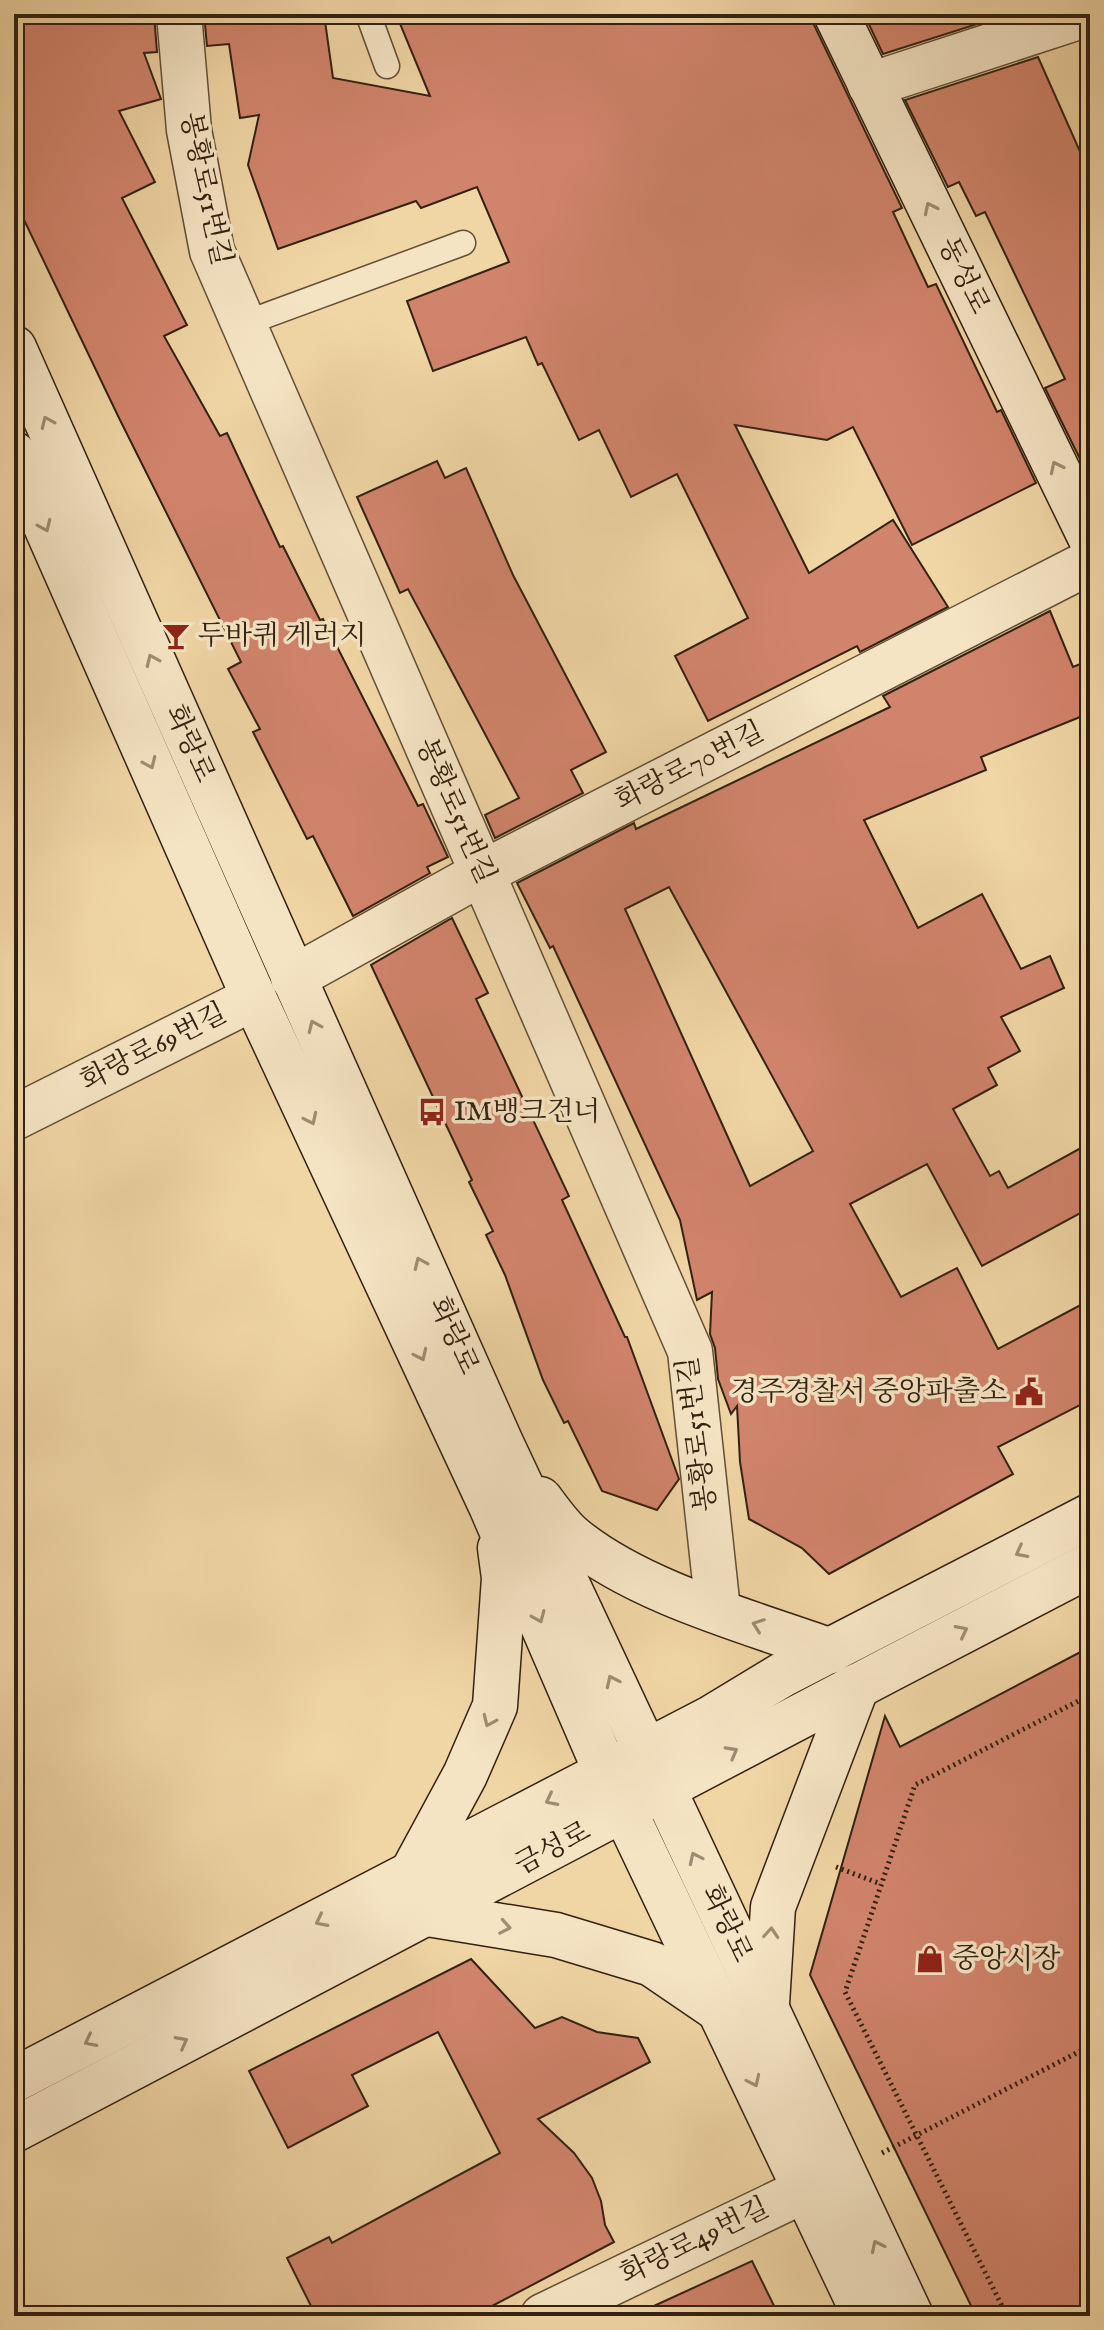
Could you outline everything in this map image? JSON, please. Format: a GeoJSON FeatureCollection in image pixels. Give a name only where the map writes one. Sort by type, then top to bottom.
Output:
{"type":"FeatureCollection","features":[{"type":"Feature","properties":{"kind":"street","name":"봉황로51번길"},"geometry":{"type":"LineString","coordinates":[[179,14],[189,130],[212,251],[690,1351],[718,1610]]}},
{"type":"Feature","properties":{"kind":"street","name":"동성로"},"geometry":{"type":"LineString","coordinates":[[836,14],[1090,537]]}},
{"type":"Feature","properties":{"kind":"street"},"geometry":{"type":"LineString","coordinates":[[870,85],[1088,14]]}},
{"type":"Feature","properties":{"kind":"street","name":"화랑로"},"geometry":{"type":"LineString","coordinates":[[14,348],[510,1462],[911,2316]]}},
{"type":"Feature","properties":{"kind":"street","name":"화랑로"},"geometry":{"type":"LineString","coordinates":[[14,454],[254,998],[491,1506],[615,1791],[865,2316]]}},
{"type":"Feature","properties":{"kind":"street","name":"화랑로70번길"},"geometry":{"type":"LineString","coordinates":[[293,978],[482,873],[1090,562]]}},
{"type":"Feature","properties":{"kind":"street","name":"화랑로69번길"},"geometry":{"type":"LineString","coordinates":[[14,1118],[293,978]]}},
{"type":"Feature","properties":{"kind":"street"},"geometry":{"type":"LineString","coordinates":[[510,1462],[570,1536],[622,1572],[831,1651]]}},
{"type":"Feature","properties":{"kind":"street"},"geometry":{"type":"LineString","coordinates":[[412,1873],[465,1775],[495,1706],[504,1578],[491,1506]]}},
{"type":"Feature","properties":{"kind":"street","name":"금성로"},"geometry":{"type":"LineString","coordinates":[[14,2130],[428,1914],[615,1791],[645,1751],[1090,1516]]}},
{"type":"Feature","properties":{"kind":"street","name":"금성로"},"geometry":{"type":"LineString","coordinates":[[14,2080],[412,1873],[615,1791],[664,1790],[1090,1565]]}},
{"type":"Feature","properties":{"kind":"street"},"geometry":{"type":"LineString","coordinates":[[766,2011],[773,1907],[857,1686]]}},
{"type":"Feature","properties":{"kind":"street"},"geometry":{"type":"LineString","coordinates":[[428,1914],[556,1935],[652,1964],[720,2011]]}},
{"type":"Feature","properties":{"kind":"street","name":"화랑로49번길"},"geometry":{"type":"LineString","coordinates":[[543,2316],[805,2190]]}},
{"type":"Feature","properties":{"kind":"lane"},"geometry":{"type":"LineString","coordinates":[[368,14],[387,66]]}},
{"type":"Feature","properties":{"kind":"lane"},"geometry":{"type":"LineString","coordinates":[[243,324],[463,243]]}},
{"type":"Feature","properties":{"kind":"path"},"geometry":{"type":"LineString","coordinates":[[1007,2316],[845,1992],[915,1785],[1090,1695]]}},
{"type":"Feature","properties":{"kind":"path"},"geometry":{"type":"LineString","coordinates":[[917,2136],[1090,2046]]}},
{"type":"Feature","properties":{"kind":"building"},"geometry":{"type":"Polygon","coordinates":[[[14,14],[154,14],[157,52],[144,53],[161,99],[119,111],[155,182],[122,198],[187,325],[164,336],[220,436],[227,433],[280,547],[283,546],[320,620],[323,619],[418,806],[423,804],[448,857],[427,867],[430,873],[353,916],[313,836],[307,839],[253,732],[260,729],[228,669],[241,662],[14,199],[14,14]]]}},
{"type":"Feature","properties":{"kind":"building"},"geometry":{"type":"Polygon","coordinates":[[[204,14],[324,14],[333,78],[430,96],[396,14],[811,14],[902,208],[893,212],[928,287],[936,284],[997,412],[1001,410],[1036,483],[912,545],[853,427],[827,440],[735,425],[809,573],[893,520],[948,607],[860,652],[857,646],[708,721],[675,656],[748,618],[677,474],[631,497],[599,430],[579,440],[526,337],[433,371],[407,301],[509,262],[477,187],[421,208],[416,201],[278,249],[248,165],[259,115],[240,118],[229,44],[207,46],[204,14]]]}},
{"type":"Feature","properties":{"kind":"building"},"geometry":{"type":"Polygon","coordinates":[[[864,14],[987,14],[990,20],[883,54],[864,14]]]}},
{"type":"Feature","properties":{"kind":"building"},"geometry":{"type":"Polygon","coordinates":[[[1038,57],[1090,174],[1090,456],[1081,461],[1045,388],[1065,379],[985,212],[976,216],[959,182],[948,187],[905,100],[1038,57]]]}},
{"type":"Feature","properties":{"kind":"building"},"geometry":{"type":"Polygon","coordinates":[[[437,461],[445,478],[466,468],[513,575],[606,752],[571,770],[583,793],[495,838],[485,815],[519,798],[408,589],[400,593],[357,497],[437,461]]]}},
{"type":"Feature","properties":{"kind":"building"},"geometry":{"type":"Polygon","coordinates":[[[1050,611],[1073,667],[1090,660],[1090,713],[981,757],[986,770],[864,820],[918,928],[982,894],[1021,969],[1050,956],[1064,988],[1001,1017],[1020,1051],[988,1068],[997,1085],[953,1109],[990,1176],[999,1171],[1008,1188],[1090,1143],[1090,1208],[982,1266],[927,1164],[850,1204],[901,1297],[957,1268],[998,1349],[1090,1300],[1090,1400],[998,1447],[1013,1474],[829,1574],[802,1548],[749,1519],[740,1462],[737,1406],[731,1414],[718,1379],[715,1348],[710,1334],[712,1292],[697,1300],[680,1220],[553,946],[550,948],[517,883],[634,823],[636,829],[890,707],[883,696],[1050,611]],[[669,887],[625,909],[750,1186],[813,1151],[669,887]]]}},
{"type":"Feature","properties":{"kind":"building"},"geometry":{"type":"Polygon","coordinates":[[[452,918],[488,993],[476,999],[569,1196],[562,1200],[627,1337],[679,1479],[657,1510],[602,1491],[568,1421],[564,1423],[543,1380],[505,1275],[486,1235],[493,1231],[469,1182],[472,1180],[371,965],[452,918]]]}},
{"type":"Feature","properties":{"kind":"building","name":"중앙시장"},"geometry":{"type":"Polygon","coordinates":[[[1090,1647],[1090,2316],[976,2316],[810,1975],[885,1716],[900,1747],[1090,1647]]]}},
{"type":"Feature","properties":{"kind":"building"},"geometry":{"type":"Polygon","coordinates":[[[471,1959],[535,2028],[562,2017],[597,2032],[638,2038],[650,2062],[538,2119],[574,2153],[592,2178],[601,2201],[605,2225],[614,2242],[473,2316],[316,2316],[287,2258],[329,2237],[332,2243],[500,2153],[438,2032],[352,2075],[368,2106],[288,2148],[249,2071],[471,1959]]]}},
{"type":"Feature","properties":{"kind":"building"},"geometry":{"type":"Polygon","coordinates":[[[752,2261],[779,2316],[632,2316],[752,2261]]]}},
{"type":"Feature","properties":{"kind":"place","name":"두바퀴 게러지"},"geometry":{"type":"Point","coordinates":[176,636]}},
{"type":"Feature","properties":{"kind":"place","name":"IM뱅크건너"},"geometry":{"type":"Point","coordinates":[432,1112]}},
{"type":"Feature","properties":{"kind":"place","name":"경주경찰서 중앙파출소"},"geometry":{"type":"Point","coordinates":[1029,1392]}},
{"type":"Feature","properties":{"kind":"place","name":"중앙시장"},"geometry":{"type":"Point","coordinates":[930,1959]}}]}
